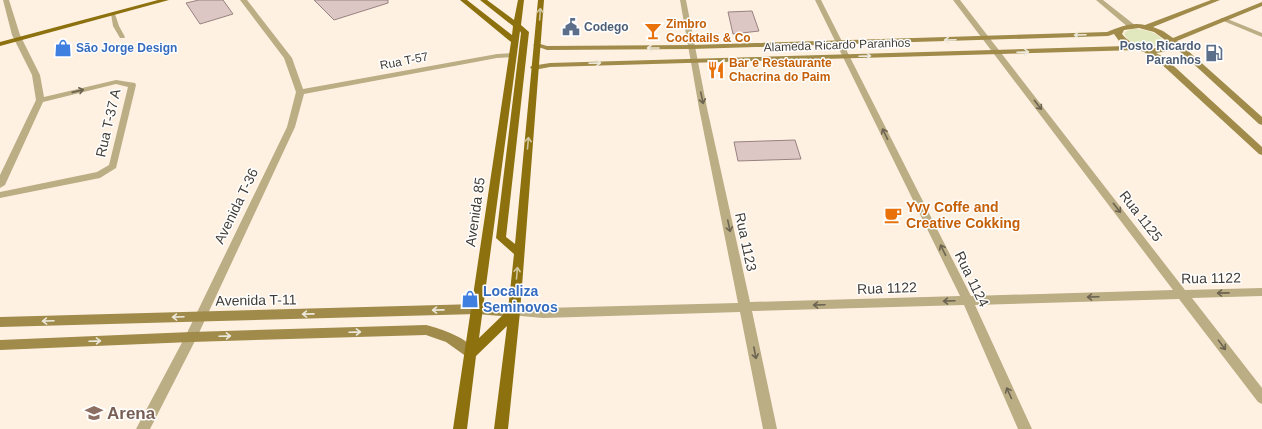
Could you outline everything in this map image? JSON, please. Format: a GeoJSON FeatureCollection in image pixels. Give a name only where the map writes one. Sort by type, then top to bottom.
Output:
{"type":"FeatureCollection","features":[{"type":"Feature","properties":{"kind":"main road"},"geometry":{"type":"LineString","coordinates":[[0,44],[18,37],[166,0]]}},
{"type":"Feature","properties":{"kind":"main road"},"geometry":{"type":"LineString","coordinates":[[463,0],[514,41]]}},
{"type":"Feature","properties":{"kind":"main road"},"geometry":{"type":"LineString","coordinates":[[483,0],[525,32],[501,238],[518,252]]}},
{"type":"Feature","properties":{"kind":"main road","name":"Avenida 85"},"geometry":{"type":"LineString","coordinates":[[460,429],[521,0]]}},
{"type":"Feature","properties":{"kind":"main road"},"geometry":{"type":"LineString","coordinates":[[501,429],[514,312],[541,0]]}},
{"type":"Feature","properties":{"kind":"main road"},"geometry":{"type":"LineString","coordinates":[[1146,28],[1217,0]]}},
{"type":"Feature","properties":{"kind":"main road"},"geometry":{"type":"LineString","coordinates":[[1172,41],[1181,36],[1262,4]]}},
{"type":"Feature","properties":{"kind":"main road"},"geometry":{"type":"LineString","coordinates":[[1132,26],[1146,28],[1162,33],[1262,122]]}},
{"type":"Feature","properties":{"kind":"main road","name":"Alameda Ricardo Paranhos"},"geometry":{"type":"LineString","coordinates":[[537,45],[547,48],[692,47],[840,43],[1108,34],[1122,28],[1132,26]]}},
{"type":"Feature","properties":{"kind":"main road"},"geometry":{"type":"LineString","coordinates":[[1119,30],[1118,34],[1125,42],[1161,59],[1262,152]]}},
{"type":"Feature","properties":{"kind":"main road","name":"Alameda Ricardo Paranhos"},"geometry":{"type":"LineString","coordinates":[[534,68],[550,65],[694,60],[1142,49],[1157,51],[1167,50],[1172,46],[1172,41]]}},
{"type":"Feature","properties":{"kind":"main road","name":"Avenida T-11"},"geometry":{"type":"LineString","coordinates":[[0,322],[477,309],[514,312]]}},
{"type":"Feature","properties":{"kind":"main road"},"geometry":{"type":"LineString","coordinates":[[0,345],[191,337],[426,330],[441,333],[453,338],[472,353],[514,312]]}},
{"type":"Feature","properties":{"kind":"street"},"geometry":{"type":"LineString","coordinates":[[0,185],[40,100],[36,75],[18,37],[6,0]]}},
{"type":"Feature","properties":{"kind":"street"},"geometry":{"type":"LineString","coordinates":[[243,0],[288,58],[300,92]]}},
{"type":"Feature","properties":{"kind":"street","name":"Rua 1123"},"geometry":{"type":"LineString","coordinates":[[683,0],[770,429]]}},
{"type":"Feature","properties":{"kind":"street","name":"Rua 1124"},"geometry":{"type":"LineString","coordinates":[[818,0],[968,300],[1025,429]]}},
{"type":"Feature","properties":{"kind":"street","name":"Rua 1125"},"geometry":{"type":"LineString","coordinates":[[956,0],[1262,398]]}},
{"type":"Feature","properties":{"kind":"street"},"geometry":{"type":"LineString","coordinates":[[1099,0],[1132,26]]}},
{"type":"Feature","properties":{"kind":"street","name":"Rua T-57"},"geometry":{"type":"LineString","coordinates":[[300,92],[497,56],[512,55]]}},
{"type":"Feature","properties":{"kind":"street","name":"Rua T-37 A"},"geometry":{"type":"LineString","coordinates":[[0,195],[100,176],[113,166],[132,85],[116,82],[40,100]]}},
{"type":"Feature","properties":{"kind":"street","name":"Avenida T-36"},"geometry":{"type":"LineString","coordinates":[[143,429],[191,337],[199,316],[291,127],[300,92]]}},
{"type":"Feature","properties":{"kind":"street","name":"Rua 1122"},"geometry":{"type":"LineString","coordinates":[[514,312],[543,313],[1262,292]]}},
{"type":"Feature","properties":{"kind":"lane"},"geometry":{"type":"LineString","coordinates":[[113,14],[116,26],[122,37]]}},
{"type":"Feature","properties":{"kind":"lane"},"geometry":{"type":"LineString","coordinates":[[1223,19],[1262,35]]}},
{"type":"Feature","properties":{"kind":"green space"},"geometry":{"type":"Polygon","coordinates":[[[1132,29],[1152,32],[1162,39],[1162,44],[1153,47],[1136,44],[1124,34],[1132,29]]]}},
{"type":"Feature","properties":{"kind":"building"},"geometry":{"type":"Polygon","coordinates":[[[199,0],[223,0],[233,14],[200,24],[186,3],[199,0]]]}},
{"type":"Feature","properties":{"kind":"building"},"geometry":{"type":"Polygon","coordinates":[[[314,0],[388,0],[388,3],[334,20],[314,0]]]}},
{"type":"Feature","properties":{"kind":"building"},"geometry":{"type":"Polygon","coordinates":[[[752,11],[759,31],[733,34],[728,12],[752,11]]]}},
{"type":"Feature","properties":{"kind":"building"},"geometry":{"type":"Polygon","coordinates":[[[795,140],[801,159],[738,161],[734,142],[795,140]]]}},
{"type":"Feature","properties":{"kind":"place","name":"Codego"},"geometry":{"type":"Point","coordinates":[571,27]}},
{"type":"Feature","properties":{"kind":"place","name":"Zimbro Cocktails & Co"},"geometry":{"type":"Point","coordinates":[653,31]}},
{"type":"Feature","properties":{"kind":"place","name":"São Jorge Design"},"geometry":{"type":"Point","coordinates":[63,48]}},
{"type":"Feature","properties":{"kind":"place","name":"Posto Ricardo Paranhos"},"geometry":{"type":"Point","coordinates":[1214,53]}},
{"type":"Feature","properties":{"kind":"place","name":"Bar e Restaurante Chacrina do Paim"},"geometry":{"type":"Point","coordinates":[716,70]}},
{"type":"Feature","properties":{"kind":"place","name":"Yvy Coffe and Creative Cokking"},"geometry":{"type":"Point","coordinates":[893,215]}},
{"type":"Feature","properties":{"kind":"place","name":"Localiza Seminovos"},"geometry":{"type":"Point","coordinates":[470,299]}},
{"type":"Feature","properties":{"kind":"place","name":"Arena"},"geometry":{"type":"Point","coordinates":[94,413]}}]}
